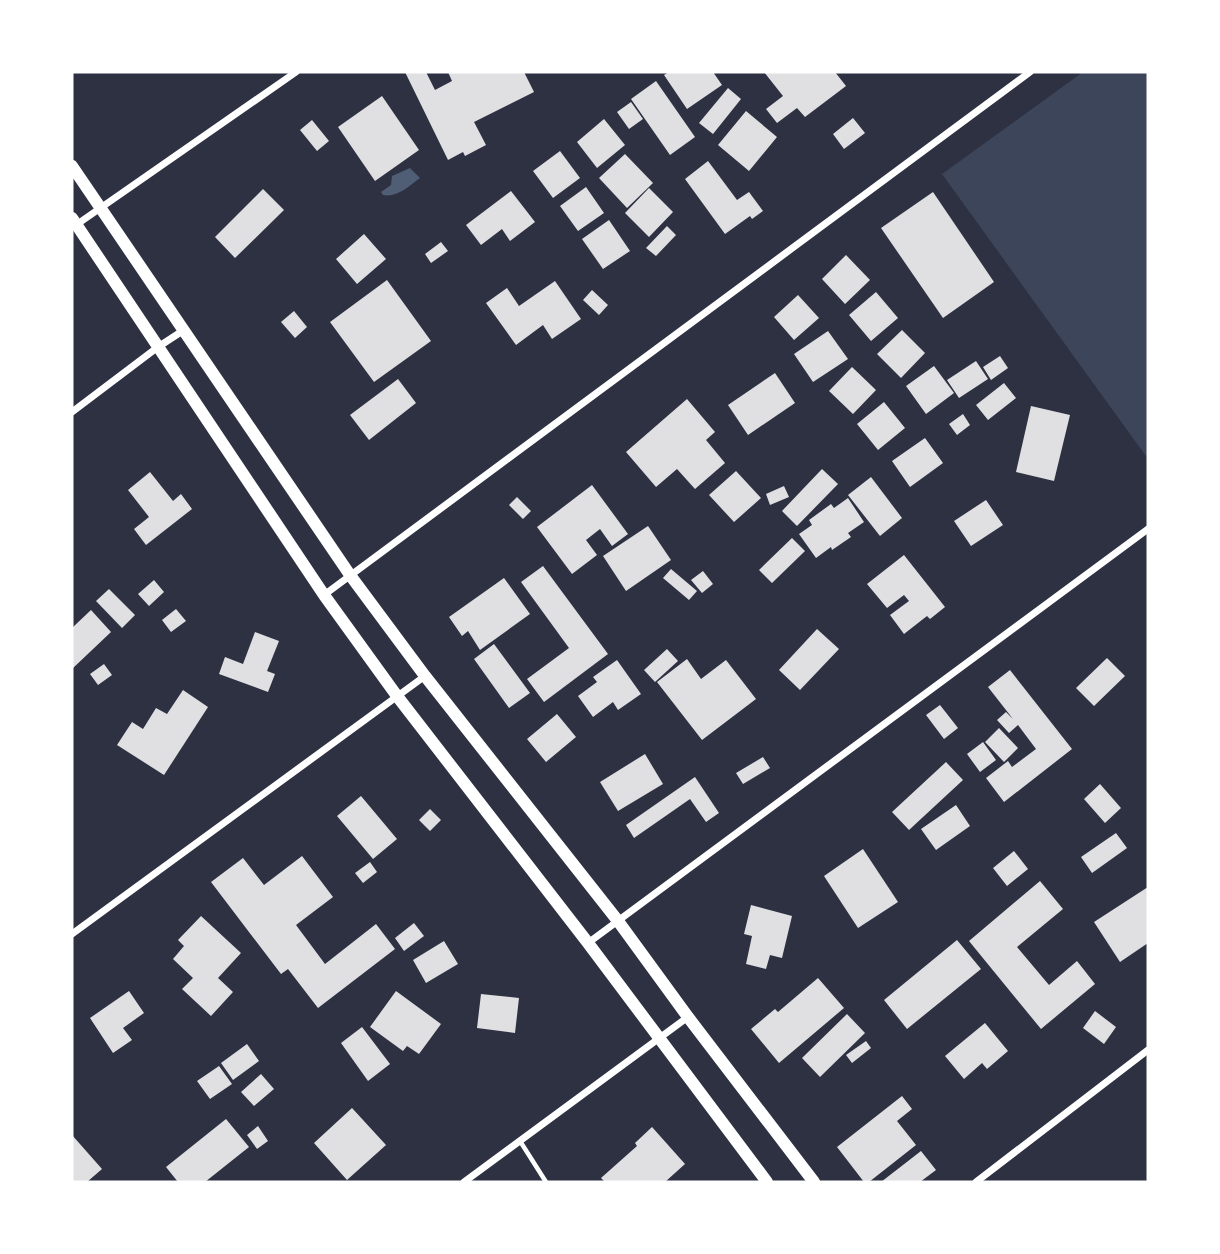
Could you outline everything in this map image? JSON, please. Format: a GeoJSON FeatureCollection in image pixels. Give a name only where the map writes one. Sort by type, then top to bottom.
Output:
{"type":"FeatureCollection","features":[{"type":"Feature","properties":{"kind":"main road"},"geometry":{"type":"LineString","coordinates":[[72,166],[350,575],[425,676],[618,921],[814,1182]]}},
{"type":"Feature","properties":{"kind":"main road"},"geometry":{"type":"LineString","coordinates":[[74,222],[324,595],[397,696],[588,943],[767,1182]]}},
{"type":"Feature","properties":{"kind":"street"},"geometry":{"type":"LineString","coordinates":[[74,222],[100,210],[296,72]]}},
{"type":"Feature","properties":{"kind":"street"},"geometry":{"type":"LineString","coordinates":[[324,595],[1030,72]]}},
{"type":"Feature","properties":{"kind":"street"},"geometry":{"type":"LineString","coordinates":[[72,412],[184,330]]}},
{"type":"Feature","properties":{"kind":"street"},"geometry":{"type":"LineString","coordinates":[[588,943],[1148,529]]}},
{"type":"Feature","properties":{"kind":"street"},"geometry":{"type":"LineString","coordinates":[[72,934],[425,676]]}},
{"type":"Feature","properties":{"kind":"street"},"geometry":{"type":"LineString","coordinates":[[464,1182],[688,1017]]}},
{"type":"Feature","properties":{"kind":"street"},"geometry":{"type":"LineString","coordinates":[[976,1182],[1148,1050]]}},
{"type":"Feature","properties":{"kind":"lane"},"geometry":{"type":"LineString","coordinates":[[519,1140],[546,1182]]}},
{"type":"Feature","properties":{"kind":"shaded area"},"geometry":{"type":"Polygon","coordinates":[[[1083,72],[1148,72],[1148,459],[942,174],[1083,72]]]}},
{"type":"Feature","properties":{"kind":"shaded area"},"geometry":{"type":"Polygon","coordinates":[[[410,168],[420,178],[398,193],[383,195],[381,192],[391,185],[392,176],[410,168]]]}},
{"type":"Feature","properties":{"kind":"building"},"geometry":{"type":"Polygon","coordinates":[[[405,72],[426,72],[435,90],[452,81],[448,72],[524,72],[534,92],[474,122],[486,145],[465,156],[463,152],[448,160],[405,72]]]}},
{"type":"Feature","properties":{"kind":"building"},"geometry":{"type":"Polygon","coordinates":[[[669,72],[713,72],[722,85],[687,109],[664,75],[669,72]]]}},
{"type":"Feature","properties":{"kind":"building"},"geometry":{"type":"Polygon","coordinates":[[[764,72],[835,72],[846,86],[805,117],[797,108],[777,123],[766,109],[783,96],[764,72]]]}},
{"type":"Feature","properties":{"kind":"building"},"geometry":{"type":"Polygon","coordinates":[[[656,81],[695,137],[670,155],[631,99],[656,81]]]}},
{"type":"Feature","properties":{"kind":"building"},"geometry":{"type":"Polygon","coordinates":[[[728,88],[741,99],[713,134],[699,123],[728,88]]]}},
{"type":"Feature","properties":{"kind":"building"},"geometry":{"type":"Polygon","coordinates":[[[382,96],[419,150],[375,181],[338,127],[382,96]]]}},
{"type":"Feature","properties":{"kind":"building"},"geometry":{"type":"Polygon","coordinates":[[[631,102],[643,119],[629,129],[617,112],[631,102]]]}},
{"type":"Feature","properties":{"kind":"building"},"geometry":{"type":"Polygon","coordinates":[[[746,111],[777,137],[749,171],[718,145],[746,111]]]}},
{"type":"Feature","properties":{"kind":"building"},"geometry":{"type":"Polygon","coordinates":[[[853,118],[865,133],[844,149],[833,134],[853,118]]]}},
{"type":"Feature","properties":{"kind":"building"},"geometry":{"type":"Polygon","coordinates":[[[604,119],[625,145],[597,168],[577,142],[604,119]]]}},
{"type":"Feature","properties":{"kind":"building"},"geometry":{"type":"Polygon","coordinates":[[[312,120],[329,141],[317,151],[300,130],[312,120]]]}},
{"type":"Feature","properties":{"kind":"building"},"geometry":{"type":"Polygon","coordinates":[[[560,151],[580,178],[553,198],[533,171],[560,151]]]}},
{"type":"Feature","properties":{"kind":"building"},"geometry":{"type":"Polygon","coordinates":[[[625,154],[653,183],[627,208],[599,178],[625,154]]]}},
{"type":"Feature","properties":{"kind":"building"},"geometry":{"type":"Polygon","coordinates":[[[708,161],[737,200],[749,192],[763,211],[752,219],[750,216],[725,234],[685,179],[708,161]]]}},
{"type":"Feature","properties":{"kind":"building"},"geometry":{"type":"Polygon","coordinates":[[[586,187],[604,213],[578,231],[560,206],[586,187]]]}},
{"type":"Feature","properties":{"kind":"building"},"geometry":{"type":"Polygon","coordinates":[[[649,188],[673,212],[649,237],[625,213],[649,188]]]}},
{"type":"Feature","properties":{"kind":"building"},"geometry":{"type":"Polygon","coordinates":[[[263,189],[284,210],[235,258],[215,237],[263,189]]]}},
{"type":"Feature","properties":{"kind":"building"},"geometry":{"type":"Polygon","coordinates":[[[511,191],[535,222],[510,241],[502,229],[481,245],[466,225],[511,191]]]}},
{"type":"Feature","properties":{"kind":"building"},"geometry":{"type":"Polygon","coordinates":[[[933,192],[994,282],[943,318],[881,228],[933,192]]]}},
{"type":"Feature","properties":{"kind":"building"},"geometry":{"type":"Polygon","coordinates":[[[609,220],[630,251],[603,269],[582,239],[609,220]]]}},
{"type":"Feature","properties":{"kind":"building"},"geometry":{"type":"Polygon","coordinates":[[[667,226],[676,235],[656,256],[646,248],[667,226]]]}},
{"type":"Feature","properties":{"kind":"building"},"geometry":{"type":"Polygon","coordinates":[[[364,234],[386,259],[357,284],[336,259],[364,234]]]}},
{"type":"Feature","properties":{"kind":"building"},"geometry":{"type":"Polygon","coordinates":[[[441,242],[448,251],[431,263],[425,254],[441,242]]]}},
{"type":"Feature","properties":{"kind":"building"},"geometry":{"type":"Polygon","coordinates":[[[846,255],[870,280],[845,304],[822,279],[846,255]]]}},
{"type":"Feature","properties":{"kind":"building"},"geometry":{"type":"Polygon","coordinates":[[[387,280],[431,341],[374,382],[330,322],[387,280]]]}},
{"type":"Feature","properties":{"kind":"building"},"geometry":{"type":"Polygon","coordinates":[[[555,281],[581,319],[552,339],[543,325],[516,345],[486,303],[507,288],[519,306],[555,281]]]}},
{"type":"Feature","properties":{"kind":"building"},"geometry":{"type":"Polygon","coordinates":[[[592,290],[608,305],[599,315],[583,300],[592,290]]]}},
{"type":"Feature","properties":{"kind":"building"},"geometry":{"type":"Polygon","coordinates":[[[876,292],[898,318],[871,341],[849,315],[876,292]]]}},
{"type":"Feature","properties":{"kind":"building"},"geometry":{"type":"Polygon","coordinates":[[[798,295],[819,318],[794,340],[774,317],[798,295]]]}},
{"type":"Feature","properties":{"kind":"building"},"geometry":{"type":"Polygon","coordinates":[[[294,311],[307,327],[295,338],[281,322],[294,311]]]}},
{"type":"Feature","properties":{"kind":"building"},"geometry":{"type":"Polygon","coordinates":[[[902,330],[925,353],[901,378],[877,354],[902,330]]]}},
{"type":"Feature","properties":{"kind":"building"},"geometry":{"type":"Polygon","coordinates":[[[828,331],[848,359],[813,382],[794,354],[828,331]]]}},
{"type":"Feature","properties":{"kind":"building"},"geometry":{"type":"Polygon","coordinates":[[[1000,356],[1008,368],[991,380],[983,367],[1000,356]]]}},
{"type":"Feature","properties":{"kind":"building"},"geometry":{"type":"Polygon","coordinates":[[[976,361],[988,379],[959,398],[947,380],[976,361]]]}},
{"type":"Feature","properties":{"kind":"building"},"geometry":{"type":"Polygon","coordinates":[[[934,366],[954,393],[926,414],[906,386],[934,366]]]}},
{"type":"Feature","properties":{"kind":"building"},"geometry":{"type":"Polygon","coordinates":[[[852,367],[876,390],[853,414],[829,391],[852,367]]]}},
{"type":"Feature","properties":{"kind":"building"},"geometry":{"type":"Polygon","coordinates":[[[775,373],[795,403],[748,435],[728,405],[775,373]]]}},
{"type":"Feature","properties":{"kind":"building"},"geometry":{"type":"Polygon","coordinates":[[[398,379],[416,403],[369,440],[350,415],[398,379]]]}},
{"type":"Feature","properties":{"kind":"building"},"geometry":{"type":"Polygon","coordinates":[[[1004,383],[1016,398],[988,420],[976,405],[1004,383]]]}},
{"type":"Feature","properties":{"kind":"building"},"geometry":{"type":"Polygon","coordinates":[[[687,399],[715,432],[706,440],[725,463],[695,489],[677,469],[656,487],[626,452],[687,399]]]}},
{"type":"Feature","properties":{"kind":"building"},"geometry":{"type":"Polygon","coordinates":[[[884,402],[905,428],[878,450],[857,424],[884,402]]]}},
{"type":"Feature","properties":{"kind":"building"},"geometry":{"type":"Polygon","coordinates":[[[1031,406],[1070,415],[1054,481],[1016,472],[1031,406]]]}},
{"type":"Feature","properties":{"kind":"building"},"geometry":{"type":"Polygon","coordinates":[[[963,414],[970,425],[957,435],[949,424],[963,414]]]}},
{"type":"Feature","properties":{"kind":"building"},"geometry":{"type":"Polygon","coordinates":[[[925,438],[943,463],[910,487],[892,461],[925,438]]]}},
{"type":"Feature","properties":{"kind":"building"},"geometry":{"type":"Polygon","coordinates":[[[822,469],[838,484],[797,526],[782,511],[822,469]]]}},
{"type":"Feature","properties":{"kind":"building"},"geometry":{"type":"Polygon","coordinates":[[[736,471],[761,498],[734,522],[709,495],[736,471]]]}},
{"type":"Feature","properties":{"kind":"building"},"geometry":{"type":"Polygon","coordinates":[[[150,472],[173,501],[181,494],[192,509],[146,545],[134,529],[149,517],[128,490],[150,472]]]}},
{"type":"Feature","properties":{"kind":"building"},"geometry":{"type":"Polygon","coordinates":[[[871,477],[902,518],[880,536],[848,495],[871,477]]]}},
{"type":"Feature","properties":{"kind":"building"},"geometry":{"type":"Polygon","coordinates":[[[592,485],[628,534],[612,546],[600,529],[586,540],[597,555],[572,574],[537,527],[592,485]]]}},
{"type":"Feature","properties":{"kind":"building"},"geometry":{"type":"Polygon","coordinates":[[[784,486],[789,497],[770,505],[766,494],[784,486]]]}},
{"type":"Feature","properties":{"kind":"building"},"geometry":{"type":"Polygon","coordinates":[[[517,497],[531,511],[523,519],[509,505],[517,497]]]}},
{"type":"Feature","properties":{"kind":"building"},"geometry":{"type":"Polygon","coordinates":[[[848,498],[864,522],[848,533],[851,537],[816,558],[799,534],[812,525],[809,520],[831,504],[834,508],[848,498]]]}},
{"type":"Feature","properties":{"kind":"building"},"geometry":{"type":"Polygon","coordinates":[[[986,500],[1003,525],[971,546],[954,521],[986,500]]]}},
{"type":"Feature","properties":{"kind":"building"},"geometry":{"type":"Polygon","coordinates":[[[648,526],[671,560],[626,591],[603,556],[648,526]]]}},
{"type":"Feature","properties":{"kind":"building"},"geometry":{"type":"Polygon","coordinates":[[[792,538],[805,551],[772,583],[759,570],[792,538]]]}},
{"type":"Feature","properties":{"kind":"building"},"geometry":{"type":"Polygon","coordinates":[[[904,555],[945,607],[930,619],[927,616],[904,634],[890,615],[909,601],[904,595],[887,608],[867,584],[904,555]]]}},
{"type":"Feature","properties":{"kind":"building"},"geometry":{"type":"Polygon","coordinates":[[[543,566],[608,654],[544,702],[527,679],[569,648],[521,582],[543,566]]]}},
{"type":"Feature","properties":{"kind":"building"},"geometry":{"type":"Polygon","coordinates":[[[671,569],[697,591],[689,600],[663,578],[671,569]]]}},
{"type":"Feature","properties":{"kind":"building"},"geometry":{"type":"Polygon","coordinates":[[[703,571],[713,584],[702,593],[691,580],[703,571]]]}},
{"type":"Feature","properties":{"kind":"building"},"geometry":{"type":"Polygon","coordinates":[[[504,578],[530,614],[480,650],[468,631],[462,636],[449,617],[504,578]]]}},
{"type":"Feature","properties":{"kind":"building"},"geometry":{"type":"Polygon","coordinates":[[[154,580],[164,592],[149,606],[138,594],[154,580]]]}},
{"type":"Feature","properties":{"kind":"building"},"geometry":{"type":"Polygon","coordinates":[[[109,589],[135,615],[122,628],[96,601],[109,589]]]}},
{"type":"Feature","properties":{"kind":"building"},"geometry":{"type":"Polygon","coordinates":[[[176,609],[186,621],[171,632],[162,620],[176,609]]]}},
{"type":"Feature","properties":{"kind":"building"},"geometry":{"type":"Polygon","coordinates":[[[91,610],[111,632],[72,669],[72,628],[91,610]]]}},
{"type":"Feature","properties":{"kind":"building"},"geometry":{"type":"Polygon","coordinates":[[[817,629],[839,649],[800,690],[779,670],[817,629]]]}},
{"type":"Feature","properties":{"kind":"building"},"geometry":{"type":"Polygon","coordinates":[[[255,632],[279,641],[267,671],[275,674],[268,692],[219,674],[225,657],[243,664],[255,632]]]}},
{"type":"Feature","properties":{"kind":"building"},"geometry":{"type":"Polygon","coordinates":[[[494,644],[530,693],[509,708],[474,659],[494,644]]]}},
{"type":"Feature","properties":{"kind":"building"},"geometry":{"type":"Polygon","coordinates":[[[667,649],[678,661],[655,682],[644,670],[667,649]]]}},
{"type":"Feature","properties":{"kind":"building"},"geometry":{"type":"Polygon","coordinates":[[[1107,658],[1125,676],[1094,706],[1076,688],[1107,658]]]}},
{"type":"Feature","properties":{"kind":"building"},"geometry":{"type":"Polygon","coordinates":[[[687,659],[701,679],[726,660],[756,699],[702,740],[657,682],[687,659]]]}},
{"type":"Feature","properties":{"kind":"building"},"geometry":{"type":"Polygon","coordinates":[[[617,660],[641,694],[618,710],[613,702],[593,717],[578,696],[597,682],[593,677],[617,660]]]}},
{"type":"Feature","properties":{"kind":"building"},"geometry":{"type":"Polygon","coordinates":[[[104,664],[112,675],[98,685],[90,674],[104,664]]]}},
{"type":"Feature","properties":{"kind":"building"},"geometry":{"type":"Polygon","coordinates":[[[1010,670],[1072,749],[1004,802],[986,778],[1008,761],[1012,767],[1036,749],[1018,725],[1009,733],[997,720],[1006,712],[1013,719],[988,687],[1010,670]]]}},
{"type":"Feature","properties":{"kind":"building"},"geometry":{"type":"Polygon","coordinates":[[[183,690],[208,707],[164,775],[117,745],[132,722],[143,729],[156,708],[167,714],[183,690]]]}},
{"type":"Feature","properties":{"kind":"building"},"geometry":{"type":"Polygon","coordinates":[[[940,705],[958,728],[944,739],[926,715],[940,705]]]}},
{"type":"Feature","properties":{"kind":"building"},"geometry":{"type":"Polygon","coordinates":[[[557,714],[576,737],[546,762],[527,739],[557,714]]]}},
{"type":"Feature","properties":{"kind":"building"},"geometry":{"type":"Polygon","coordinates":[[[999,728],[1018,748],[1004,762],[985,742],[999,728]]]}},
{"type":"Feature","properties":{"kind":"building"},"geometry":{"type":"Polygon","coordinates":[[[983,742],[996,760],[980,772],[967,754],[983,742]]]}},
{"type":"Feature","properties":{"kind":"building"},"geometry":{"type":"Polygon","coordinates":[[[645,754],[663,784],[618,811],[600,782],[645,754]]]}},
{"type":"Feature","properties":{"kind":"building"},"geometry":{"type":"Polygon","coordinates":[[[763,757],[770,768],[743,784],[736,773],[763,757]]]}},
{"type":"Feature","properties":{"kind":"building"},"geometry":{"type":"Polygon","coordinates":[[[946,762],[963,780],[909,830],[892,812],[946,762]]]}},
{"type":"Feature","properties":{"kind":"building"},"geometry":{"type":"Polygon","coordinates":[[[695,777],[719,813],[706,822],[690,799],[634,838],[626,825],[695,777]]]}},
{"type":"Feature","properties":{"kind":"building"},"geometry":{"type":"Polygon","coordinates":[[[1100,784],[1121,808],[1105,823],[1084,799],[1100,784]]]}},
{"type":"Feature","properties":{"kind":"building"},"geometry":{"type":"Polygon","coordinates":[[[361,796],[397,839],[373,859],[337,816],[361,796]]]}},
{"type":"Feature","properties":{"kind":"building"},"geometry":{"type":"Polygon","coordinates":[[[956,805],[970,826],[936,850],[921,829],[956,805]]]}},
{"type":"Feature","properties":{"kind":"building"},"geometry":{"type":"Polygon","coordinates":[[[430,809],[441,820],[430,831],[419,820],[430,809]]]}},
{"type":"Feature","properties":{"kind":"building"},"geometry":{"type":"Polygon","coordinates":[[[1116,833],[1127,848],[1092,873],[1081,857],[1116,833]]]}},
{"type":"Feature","properties":{"kind":"building"},"geometry":{"type":"Polygon","coordinates":[[[863,849],[898,902],[858,928],[824,876],[863,849]]]}},
{"type":"Feature","properties":{"kind":"building"},"geometry":{"type":"Polygon","coordinates":[[[1014,851],[1028,869],[1007,886],[993,868],[1014,851]]]}},
{"type":"Feature","properties":{"kind":"building"},"geometry":{"type":"Polygon","coordinates":[[[302,856],[333,897],[296,925],[325,964],[376,924],[395,949],[318,1008],[288,969],[281,974],[211,882],[243,858],[264,885],[302,856]]]}},
{"type":"Feature","properties":{"kind":"building"},"geometry":{"type":"Polygon","coordinates":[[[370,862],[377,872],[363,883],[355,873],[370,862]]]}},
{"type":"Feature","properties":{"kind":"building"},"geometry":{"type":"Polygon","coordinates":[[[1040,881],[1063,909],[1017,947],[1049,985],[1077,961],[1095,984],[1041,1029],[969,941],[1040,881]]]}},
{"type":"Feature","properties":{"kind":"building"},"geometry":{"type":"Polygon","coordinates":[[[1148,887],[1148,943],[1120,962],[1094,922],[1148,887]]]}},
{"type":"Feature","properties":{"kind":"building"},"geometry":{"type":"Polygon","coordinates":[[[751,905],[792,916],[782,958],[770,955],[766,969],[746,964],[752,936],[744,934],[751,905]]]}},
{"type":"Feature","properties":{"kind":"building"},"geometry":{"type":"Polygon","coordinates":[[[201,916],[241,953],[218,978],[233,992],[211,1016],[182,989],[193,978],[173,959],[184,946],[178,940],[201,916]]]}},
{"type":"Feature","properties":{"kind":"building"},"geometry":{"type":"Polygon","coordinates":[[[414,923],[424,936],[404,951],[395,938],[414,923]]]}},
{"type":"Feature","properties":{"kind":"building"},"geometry":{"type":"Polygon","coordinates":[[[957,940],[981,969],[907,1029],[884,1000],[957,940]]]}},
{"type":"Feature","properties":{"kind":"building"},"geometry":{"type":"Polygon","coordinates":[[[444,941],[458,964],[426,983],[413,960],[444,941]]]}},
{"type":"Feature","properties":{"kind":"building"},"geometry":{"type":"Polygon","coordinates":[[[818,978],[844,1008],[779,1063],[751,1029],[775,1009],[778,1012],[818,978]]]}},
{"type":"Feature","properties":{"kind":"building"},"geometry":{"type":"Polygon","coordinates":[[[129,991],[144,1013],[123,1028],[132,1040],[113,1053],[90,1018],[129,991]]]}},
{"type":"Feature","properties":{"kind":"building"},"geometry":{"type":"Polygon","coordinates":[[[396,991],[441,1024],[419,1054],[407,1046],[403,1051],[370,1027],[396,991]]]}},
{"type":"Feature","properties":{"kind":"building"},"geometry":{"type":"Polygon","coordinates":[[[481,994],[519,998],[515,1033],[477,1028],[481,994]]]}},
{"type":"Feature","properties":{"kind":"building"},"geometry":{"type":"Polygon","coordinates":[[[1095,1011],[1116,1027],[1104,1044],[1083,1028],[1095,1011]]]}},
{"type":"Feature","properties":{"kind":"building"},"geometry":{"type":"Polygon","coordinates":[[[847,1014],[865,1033],[820,1077],[802,1058],[847,1014]]]}},
{"type":"Feature","properties":{"kind":"building"},"geometry":{"type":"Polygon","coordinates":[[[985,1023],[1008,1051],[987,1069],[982,1063],[964,1079],[945,1056],[985,1023]]]}},
{"type":"Feature","properties":{"kind":"building"},"geometry":{"type":"Polygon","coordinates":[[[362,1027],[390,1064],[368,1081],[341,1043],[362,1027]]]}},
{"type":"Feature","properties":{"kind":"building"},"geometry":{"type":"Polygon","coordinates":[[[866,1041],[871,1048],[852,1063],[846,1055],[866,1041]]]}},
{"type":"Feature","properties":{"kind":"building"},"geometry":{"type":"Polygon","coordinates":[[[247,1044],[259,1061],[233,1080],[221,1063],[247,1044]]]}},
{"type":"Feature","properties":{"kind":"building"},"geometry":{"type":"Polygon","coordinates":[[[219,1066],[232,1084],[210,1099],[197,1081],[219,1066]]]}},
{"type":"Feature","properties":{"kind":"building"},"geometry":{"type":"Polygon","coordinates":[[[261,1074],[274,1089],[254,1106],[241,1092],[261,1074]]]}},
{"type":"Feature","properties":{"kind":"building"},"geometry":{"type":"Polygon","coordinates":[[[902,1096],[912,1109],[897,1121],[916,1145],[869,1182],[864,1182],[837,1147],[902,1096]]]}},
{"type":"Feature","properties":{"kind":"building"},"geometry":{"type":"Polygon","coordinates":[[[352,1108],[386,1145],[347,1180],[314,1143],[352,1108]]]}},
{"type":"Feature","properties":{"kind":"building"},"geometry":{"type":"Polygon","coordinates":[[[226,1119],[249,1147],[205,1182],[178,1182],[166,1167],[226,1119]]]}},
{"type":"Feature","properties":{"kind":"building"},"geometry":{"type":"Polygon","coordinates":[[[258,1126],[268,1141],[257,1149],[247,1135],[258,1126]]]}},
{"type":"Feature","properties":{"kind":"building"},"geometry":{"type":"Polygon","coordinates":[[[652,1127],[685,1164],[665,1182],[605,1182],[601,1178],[637,1146],[635,1143],[652,1127]]]}},
{"type":"Feature","properties":{"kind":"building"},"geometry":{"type":"Polygon","coordinates":[[[72,1135],[102,1169],[87,1182],[72,1182],[72,1135]]]}},
{"type":"Feature","properties":{"kind":"building"},"geometry":{"type":"Polygon","coordinates":[[[921,1151],[936,1170],[920,1182],[881,1182],[921,1151]]]}}]}
